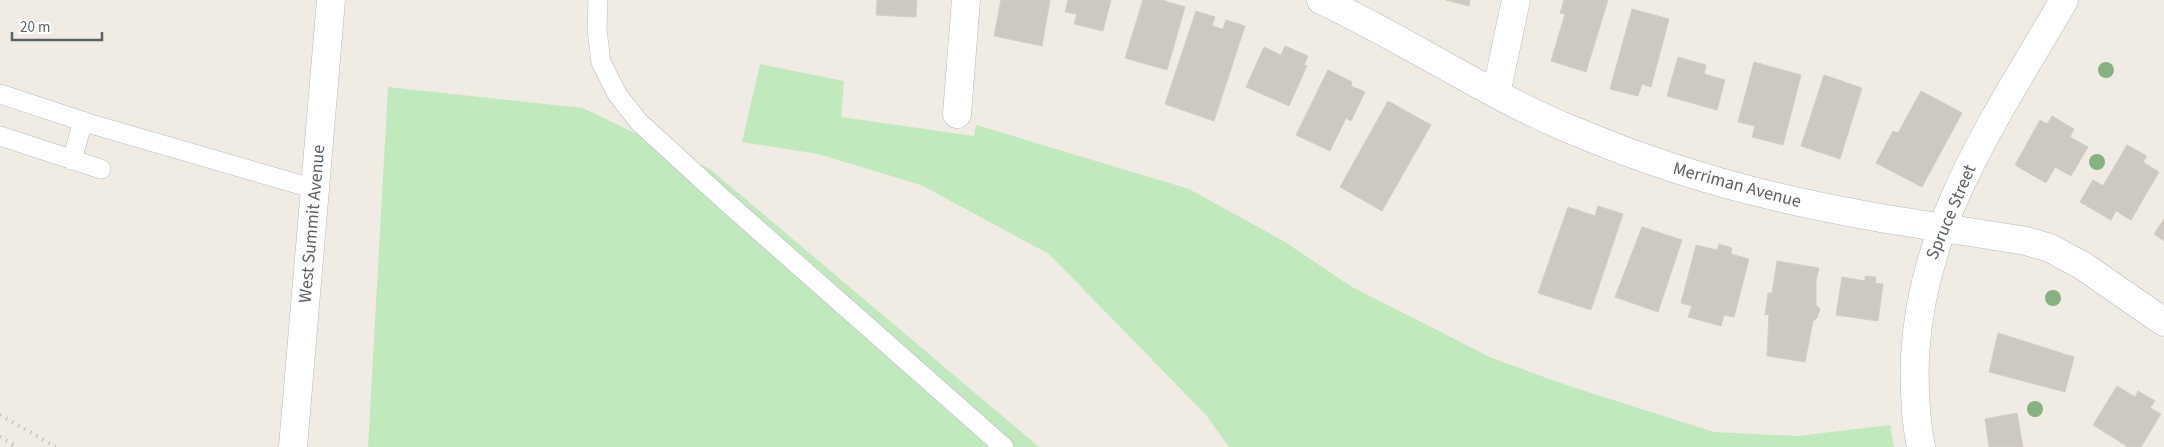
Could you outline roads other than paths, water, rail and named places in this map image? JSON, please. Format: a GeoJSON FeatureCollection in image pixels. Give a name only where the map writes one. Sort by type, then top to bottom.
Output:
{"type":"FeatureCollection","features":[{"type":"Feature","properties":{"kind":"street","name":"West Summit Avenue"},"geometry":{"type":"LineString","coordinates":[[293,447],[331,0]]}},
{"type":"Feature","properties":{"kind":"street"},"geometry":{"type":"LineString","coordinates":[[957,114],[966,0]]}},
{"type":"Feature","properties":{"kind":"street","name":"Merriman Avenue"},"geometry":{"type":"LineString","coordinates":[[1321,0],[1496,94],[1572,130],[1670,167],[1775,197],[2026,241],[2050,248],[2083,266],[2164,322]]}},
{"type":"Feature","properties":{"kind":"street"},"geometry":{"type":"LineString","coordinates":[[1496,94],[1516,0]]}},
{"type":"Feature","properties":{"kind":"street","name":"Spruce Street"},"geometry":{"type":"LineString","coordinates":[[1921,447],[1914,383],[1917,324],[1929,264],[1942,227],[1965,174],[2064,0]]}},
{"type":"Feature","properties":{"kind":"lane"},"geometry":{"type":"LineString","coordinates":[[598,0],[597,30],[601,62],[617,94],[640,122],[722,198],[1004,447]]}},
{"type":"Feature","properties":{"kind":"lane"},"geometry":{"type":"LineString","coordinates":[[0,94],[83,121],[315,189]]}},
{"type":"Feature","properties":{"kind":"lane"},"geometry":{"type":"LineString","coordinates":[[72,160],[83,121]]}},
{"type":"Feature","properties":{"kind":"lane"},"geometry":{"type":"LineString","coordinates":[[0,136],[101,169]]}},
{"type":"Feature","properties":{"kind":"railway"},"geometry":{"type":"LineString","coordinates":[[0,415],[56,447]]}},
{"type":"Feature","properties":{"kind":"railway"},"geometry":{"type":"LineString","coordinates":[[0,437],[17,447]]}}]}
